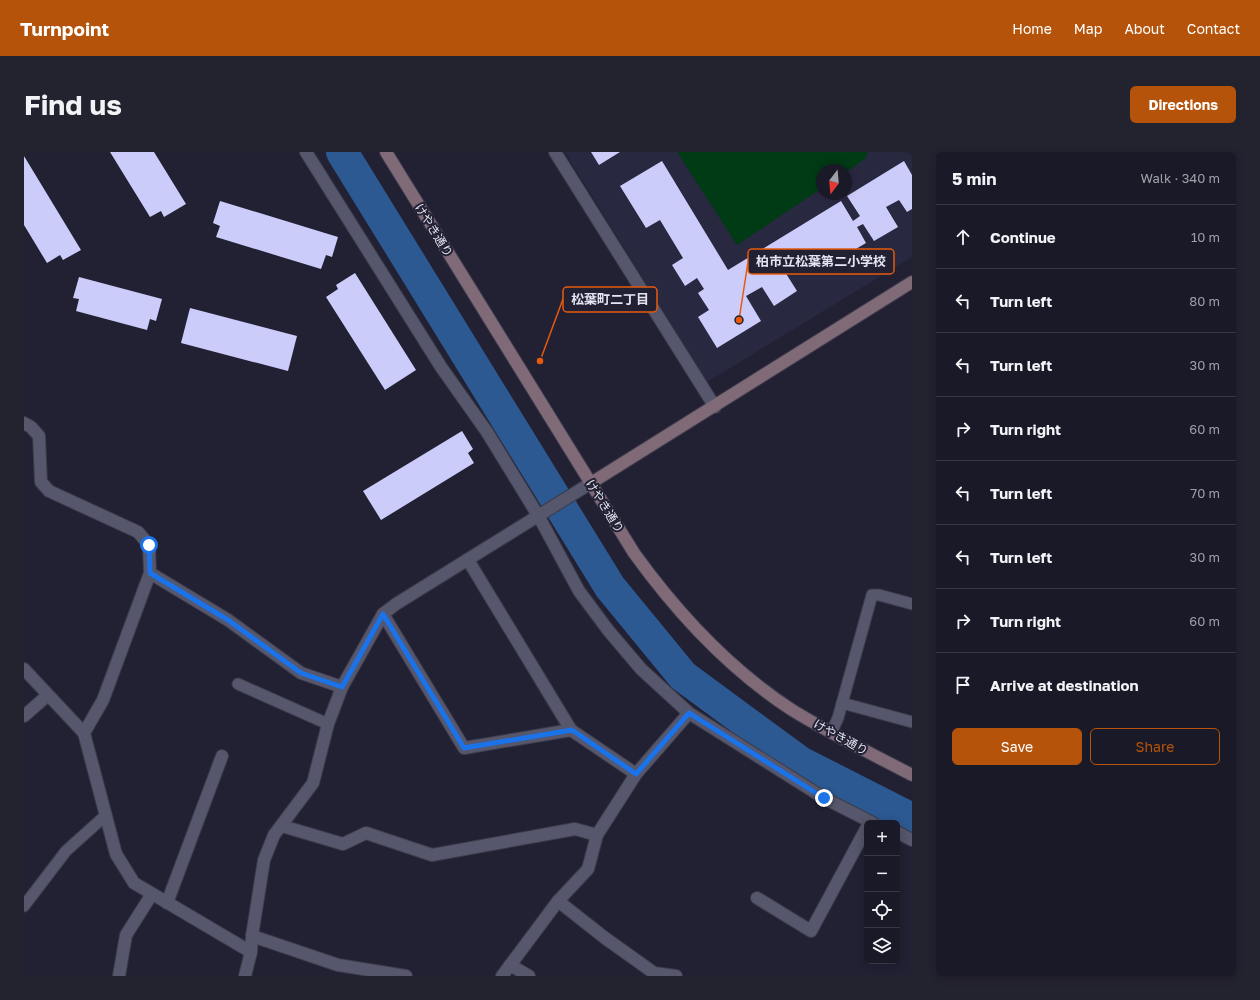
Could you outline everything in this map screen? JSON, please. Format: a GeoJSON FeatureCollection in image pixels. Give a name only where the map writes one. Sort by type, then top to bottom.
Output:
{"type":"FeatureCollection","features":[{"type":"Feature","properties":{"kind":"street"},"geometry":{"type":"LineString","coordinates":[[306,152],[441,367],[487,432],[542,515],[580,591],[608,630],[641,669],[689,713],[824,798],[864,821]]}},
{"type":"Feature","properties":{"kind":"street","name":"けやき通り"},"geometry":{"type":"LineString","coordinates":[[386,152],[634,553],[661,591],[687,621],[719,653],[759,686],[792,710],[831,733],[912,775]]}},
{"type":"Feature","properties":{"kind":"street"},"geometry":{"type":"LineString","coordinates":[[555,152],[715,407]]}},
{"type":"Feature","properties":{"kind":"street"},"geometry":{"type":"LineString","coordinates":[[245,976],[251,952],[252,936],[264,860],[274,835],[313,783],[328,724],[342,687],[383,614],[396,604],[542,515],[912,282]]}},
{"type":"Feature","properties":{"kind":"street"},"geometry":{"type":"LineString","coordinates":[[24,423],[32,427],[39,436],[41,482],[49,491],[138,532],[149,545],[150,573],[103,700],[84,734]]}},
{"type":"Feature","properties":{"kind":"street"},"geometry":{"type":"LineString","coordinates":[[468,560],[572,730],[636,774]]}},
{"type":"Feature","properties":{"kind":"street"},"geometry":{"type":"LineString","coordinates":[[150,573],[228,620],[301,673],[342,687]]}},
{"type":"Feature","properties":{"kind":"street"},"geometry":{"type":"LineString","coordinates":[[383,614],[464,748],[572,730]]}},
{"type":"Feature","properties":{"kind":"street"},"geometry":{"type":"LineString","coordinates":[[24,668],[84,734],[116,854],[134,882],[251,952]]}},
{"type":"Feature","properties":{"kind":"street"},"geometry":{"type":"LineString","coordinates":[[24,716],[48,695]]}},
{"type":"Feature","properties":{"kind":"street"},"geometry":{"type":"LineString","coordinates":[[502,976],[558,901],[588,869],[597,835],[636,774],[689,713]]}},
{"type":"Feature","properties":{"kind":"street"},"geometry":{"type":"LineString","coordinates":[[167,903],[222,756]]}},
{"type":"Feature","properties":{"kind":"street"},"geometry":{"type":"LineString","coordinates":[[282,826],[343,844],[366,833],[432,855],[575,829],[597,835]]}},
{"type":"Feature","properties":{"kind":"street"},"geometry":{"type":"LineString","coordinates":[[900,834],[912,840]]}},
{"type":"Feature","properties":{"kind":"street"},"geometry":{"type":"LineString","coordinates":[[757,898],[811,931],[864,835]]}},
{"type":"Feature","properties":{"kind":"street"},"geometry":{"type":"LineString","coordinates":[[119,976],[126,935],[152,894]]}},
{"type":"Feature","properties":{"kind":"street"},"geometry":{"type":"LineString","coordinates":[[558,901],[605,938],[654,973],[676,976]]}},
{"type":"Feature","properties":{"kind":"street"},"geometry":{"type":"LineString","coordinates":[[252,936],[338,965],[406,976]]}},
{"type":"Feature","properties":{"kind":"street"},"geometry":{"type":"LineString","coordinates":[[510,965],[528,976]]}},
{"type":"Feature","properties":{"kind":"lane"},"geometry":{"type":"LineString","coordinates":[[831,733],[842,703],[872,595],[879,595],[912,604]]}},
{"type":"Feature","properties":{"kind":"lane"},"geometry":{"type":"LineString","coordinates":[[238,684],[328,724]]}},
{"type":"Feature","properties":{"kind":"lane"},"geometry":{"type":"LineString","coordinates":[[842,703],[912,722]]}},
{"type":"Feature","properties":{"kind":"lane"},"geometry":{"type":"LineString","coordinates":[[24,906],[66,851],[106,815]]}},
{"type":"Feature","properties":{"kind":"shaded area"},"geometry":{"type":"Polygon","coordinates":[[[565,152],[912,152],[912,257],[707,382],[565,152]]]}},
{"type":"Feature","properties":{"kind":"green space"},"geometry":{"type":"Polygon","coordinates":[[[677,152],[868,152],[865,159],[852,168],[852,164],[816,164],[816,192],[737,245],[677,152]]]}},
{"type":"Feature","properties":{"kind":"building"},"geometry":{"type":"Polygon","coordinates":[[[110,152],[154,152],[186,204],[164,217],[161,211],[150,217],[110,152]]]}},
{"type":"Feature","properties":{"kind":"building"},"geometry":{"type":"Polygon","coordinates":[[[591,152],[620,152],[599,165],[591,152]]]}},
{"type":"Feature","properties":{"kind":"building"},"geometry":{"type":"Polygon","coordinates":[[[24,156],[81,250],[63,260],[60,255],[47,263],[24,225],[24,156]]]}},
{"type":"Feature","properties":{"kind":"building"},"geometry":{"type":"Polygon","coordinates":[[[662,161],[728,270],[841,201],[853,221],[860,216],[850,200],[852,200],[852,193],[904,161],[912,175],[912,209],[907,212],[899,200],[886,207],[898,227],[874,241],[863,224],[857,227],[866,243],[849,253],[851,257],[827,271],[824,266],[814,272],[807,259],[785,272],[797,291],[774,306],[762,287],[746,296],[761,321],[717,348],[698,317],[709,310],[698,293],[704,289],[697,278],[685,286],[672,265],[683,258],[660,220],[646,228],[620,186],[662,161]]]}},
{"type":"Feature","properties":{"kind":"building"},"geometry":{"type":"Polygon","coordinates":[[[220,201],[338,237],[332,257],[326,255],[321,269],[216,237],[220,226],[213,223],[220,201]]]}},
{"type":"Feature","properties":{"kind":"building"},"geometry":{"type":"Polygon","coordinates":[[[355,273],[416,370],[385,390],[326,297],[338,289],[336,285],[355,273]]]}},
{"type":"Feature","properties":{"kind":"building"},"geometry":{"type":"Polygon","coordinates":[[[79,277],[162,299],[156,321],[150,319],[147,330],[76,311],[79,299],[73,298],[79,277]]]}},
{"type":"Feature","properties":{"kind":"building"},"geometry":{"type":"Polygon","coordinates":[[[190,308],[297,336],[288,371],[181,343],[190,308]]]}},
{"type":"Feature","properties":{"kind":"building"},"geometry":{"type":"Polygon","coordinates":[[[462,431],[473,449],[468,453],[474,463],[381,520],[363,491],[462,431]]]}},
{"type":"Feature","properties":{"kind":"waterway"},"geometry":{"type":"LineString","coordinates":[[342,152],[610,587],[683,676],[800,762],[912,819]]}},
{"type":"Feature","properties":{"kind":"place","name":"柏市立松葉第二小学校"},"geometry":{"type":"Point","coordinates":[739,320]}},
{"type":"Feature","properties":{"kind":"place","name":"松葉町二丁目"},"geometry":{"type":"Point","coordinates":[540,361]}},
{"type":"Feature","properties":{"kind":"route"},"geometry":{"type":"LineString","coordinates":[[149,545],[150,573],[228,620],[301,673],[342,687],[383,614],[464,748],[572,730],[636,774],[689,713],[824,798]]}}]}
